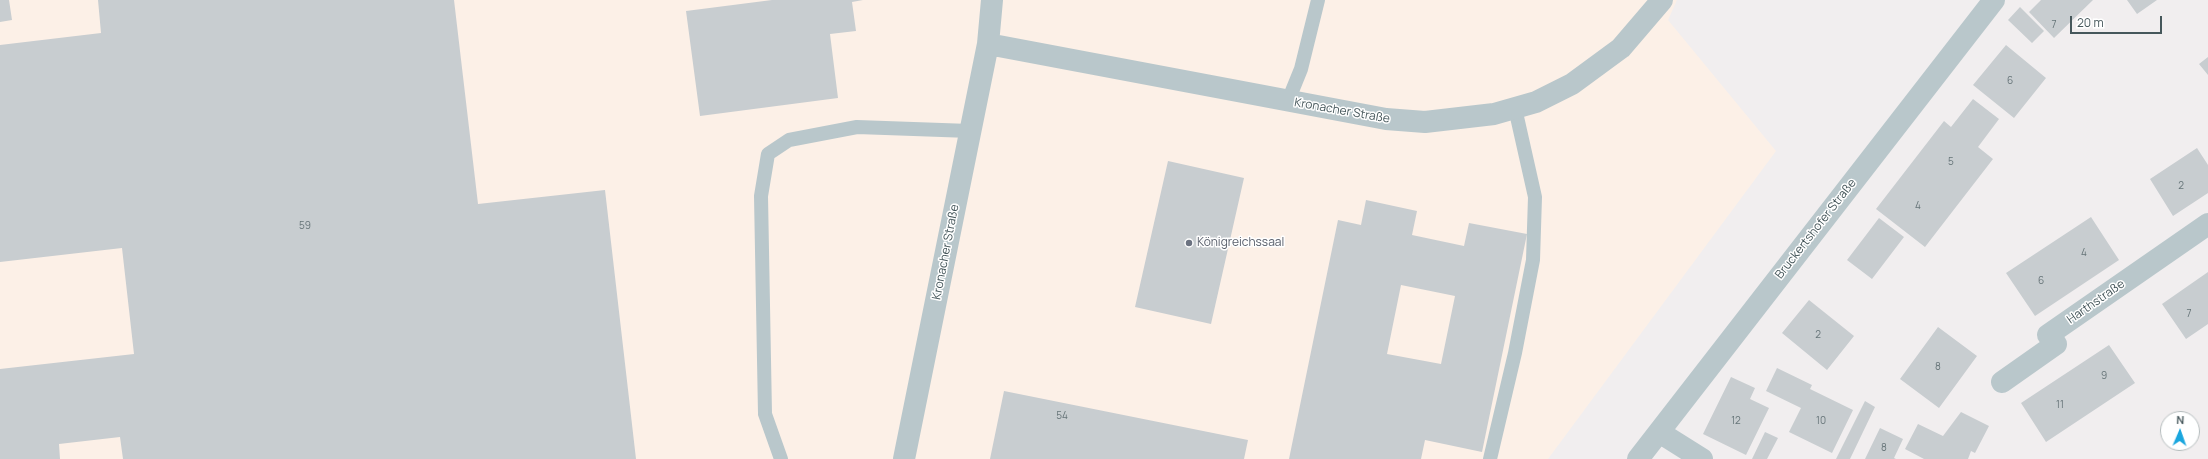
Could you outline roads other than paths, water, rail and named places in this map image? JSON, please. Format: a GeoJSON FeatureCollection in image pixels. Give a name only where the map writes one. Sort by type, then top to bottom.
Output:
{"type":"FeatureCollection","features":[{"type":"Feature","properties":{"kind":"street","name":"Kronacher Straße"},"geometry":{"type":"LineString","coordinates":[[904,459],[988,44],[992,0]]}},
{"type":"Feature","properties":{"kind":"street","name":"Kronacher Straße"},"geometry":{"type":"LineString","coordinates":[[988,44],[1386,119],[1425,122],[1494,114],[1536,102],[1572,84],[1621,48],[1662,0]]}},
{"type":"Feature","properties":{"kind":"street","name":"Bruckertshofer Straße"},"geometry":{"type":"LineString","coordinates":[[1638,459],[1994,0]]}},
{"type":"Feature","properties":{"kind":"street","name":"Harthstraße"},"geometry":{"type":"LineString","coordinates":[[2002,382],[2056,344],[2048,335],[2208,224]]}},
{"type":"Feature","properties":{"kind":"street"},"geometry":{"type":"LineString","coordinates":[[1659,432],[1702,459]]}},
{"type":"Feature","properties":{"kind":"lane"},"geometry":{"type":"LineString","coordinates":[[1288,101],[1301,69],[1318,0]]}},
{"type":"Feature","properties":{"kind":"lane"},"geometry":{"type":"LineString","coordinates":[[1490,459],[1515,353],[1533,260],[1535,197],[1514,108]]}},
{"type":"Feature","properties":{"kind":"lane"},"geometry":{"type":"LineString","coordinates":[[781,459],[765,414],[761,196],[768,154],[789,140],[857,126],[970,131]]}},
{"type":"Feature","properties":{"kind":"place","name":"Königreichssaal"},"geometry":{"type":"Point","coordinates":[1189,243]}}]}
